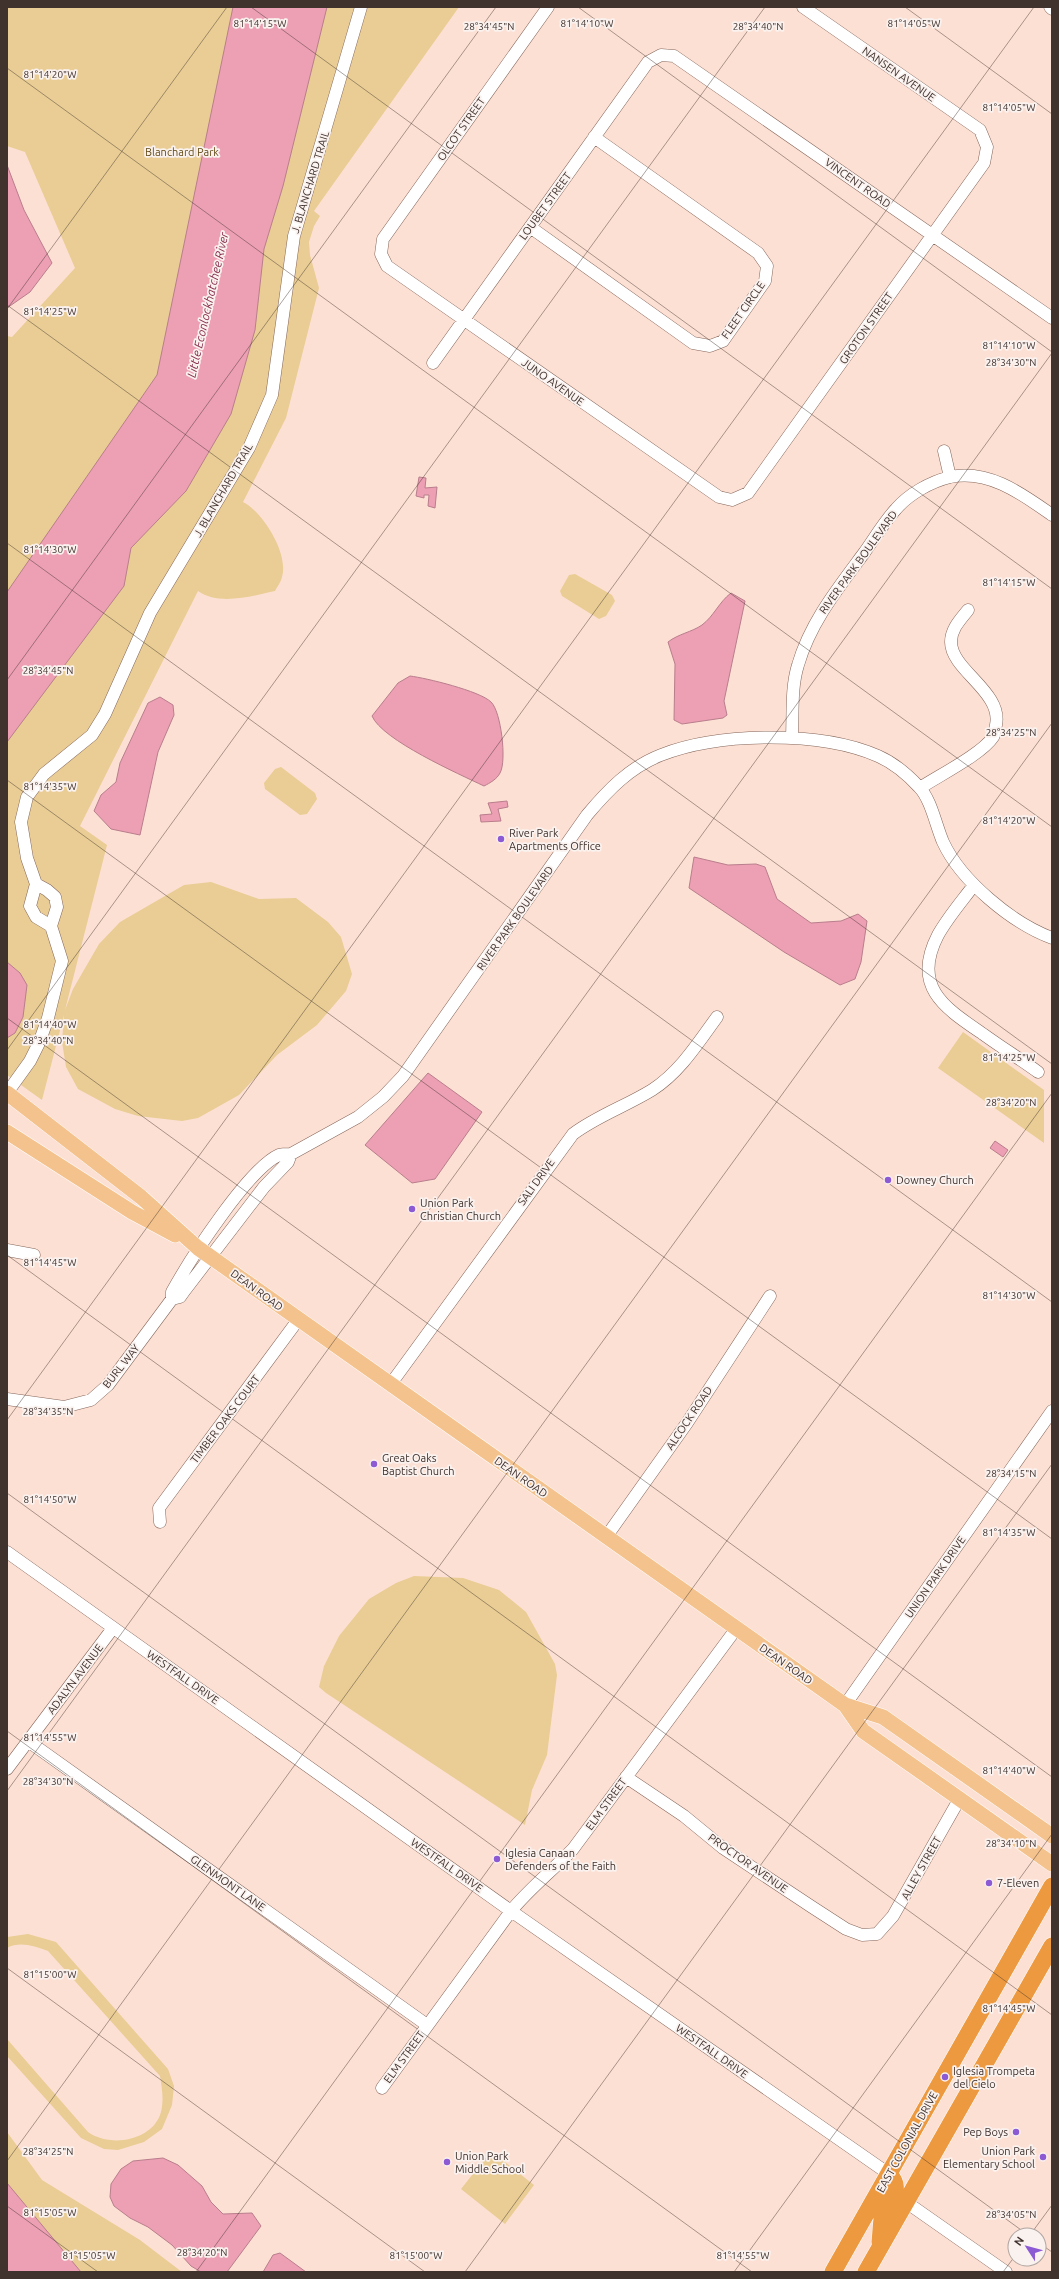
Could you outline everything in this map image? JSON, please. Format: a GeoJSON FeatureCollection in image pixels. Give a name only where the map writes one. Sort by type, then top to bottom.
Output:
{"type":"FeatureCollection","features":[{"type":"Feature","properties":{"kind":"highway","name":"EAST COLONIAL DRIVE"},"geometry":{"type":"LineString","coordinates":[[833,2272],[1052,1886]]}},
{"type":"Feature","properties":{"kind":"highway"},"geometry":{"type":"LineString","coordinates":[[866,2272],[1052,1946]]}},
{"type":"Feature","properties":{"kind":"highway"},"geometry":{"type":"LineString","coordinates":[[880,2249],[883,2212],[896,2186],[895,2180],[889,2174]]}},
{"type":"Feature","properties":{"kind":"main road","name":"DEAN ROAD"},"geometry":{"type":"LineString","coordinates":[[7,1093],[141,1197],[198,1248]]}},
{"type":"Feature","properties":{"kind":"main road","name":"DEAN ROAD"},"geometry":{"type":"LineString","coordinates":[[7,1132],[132,1212],[198,1248],[845,1705],[883,1717],[1052,1836]]}},
{"type":"Feature","properties":{"kind":"main road","name":"DEAN ROAD"},"geometry":{"type":"LineString","coordinates":[[845,1705],[863,1731],[1052,1864]]}},
{"type":"Feature","properties":{"kind":"street","name":"J. BLANCHARD TRAIL"},"geometry":{"type":"LineString","coordinates":[[36,884],[22,834],[21,822],[28,797],[44,774],[92,735],[105,714],[150,613],[249,448],[272,395],[294,236],[361,7]]}},
{"type":"Feature","properties":{"kind":"street","name":"OLCOT STREET"},"geometry":{"type":"LineString","coordinates":[[382,254],[384,239],[548,7]]}},
{"type":"Feature","properties":{"kind":"street","name":"NANSEN AVENUE"},"geometry":{"type":"LineString","coordinates":[[803,7],[980,130],[987,146]]}},
{"type":"Feature","properties":{"kind":"street","name":"LOUBET STREET"},"geometry":{"type":"LineString","coordinates":[[433,363],[648,62],[661,55]]}},
{"type":"Feature","properties":{"kind":"street","name":"VINCENT ROAD"},"geometry":{"type":"LineString","coordinates":[[661,55],[674,56],[1052,318]]}},
{"type":"Feature","properties":{"kind":"street","name":"FLEET CIRCLE"},"geometry":{"type":"LineString","coordinates":[[530,227],[693,343],[710,346],[723,341],[765,281],[767,266],[758,253],[594,138]]}},
{"type":"Feature","properties":{"kind":"street","name":"GROTON STREET"},"geometry":{"type":"LineString","coordinates":[[732,500],[748,493],[984,163],[987,146]]}},
{"type":"Feature","properties":{"kind":"street","name":"JUNO AVENUE"},"geometry":{"type":"LineString","coordinates":[[382,254],[387,266],[719,497],[732,500]]}},
{"type":"Feature","properties":{"kind":"street"},"geometry":{"type":"LineString","coordinates":[[944,451],[950,478]]}},
{"type":"Feature","properties":{"kind":"street","name":"RIVER PARK BOULEVARD"},"geometry":{"type":"LineString","coordinates":[[792,737],[797,666],[805,645],[821,612],[896,509],[918,490],[950,478],[972,477],[991,480],[1015,489],[1052,515]]}},
{"type":"Feature","properties":{"kind":"street"},"geometry":{"type":"LineString","coordinates":[[920,788],[984,747],[994,736],[998,719],[993,703],[957,658],[951,643],[953,629],[968,610]]}},
{"type":"Feature","properties":{"kind":"street","name":"RIVER PARK BOULEVARD"},"geometry":{"type":"LineString","coordinates":[[198,1248],[251,1179],[280,1155],[291,1154],[358,1117],[384,1097],[403,1076],[587,815],[609,788],[634,769],[661,755],[687,747],[741,739],[792,737],[850,746],[878,756],[898,767],[920,788],[944,843],[958,866],[974,885],[1011,915],[1038,933],[1052,938]]}},
{"type":"Feature","properties":{"kind":"street"},"geometry":{"type":"LineString","coordinates":[[7,1093],[30,1061],[48,1018],[62,961],[51,926],[57,907],[55,897],[47,890],[36,884],[30,899],[32,912],[51,926]]}},
{"type":"Feature","properties":{"kind":"street"},"geometry":{"type":"LineString","coordinates":[[974,885],[939,934],[932,952],[929,972],[933,990],[942,1003],[955,1014],[1038,1072]]}},
{"type":"Feature","properties":{"kind":"street","name":"SALI DRIVE"},"geometry":{"type":"LineString","coordinates":[[390,1385],[573,1134],[589,1122],[652,1090],[669,1077],[683,1062],[717,1017]]}},
{"type":"Feature","properties":{"kind":"street","name":"RIVER PARK BOULEVARD"},"geometry":{"type":"LineString","coordinates":[[211,1257],[264,1187],[288,1162],[291,1154]]}},
{"type":"Feature","properties":{"kind":"street","name":"BURL WAY"},"geometry":{"type":"LineString","coordinates":[[7,1399],[64,1407],[91,1400],[108,1385],[172,1299],[172,1292],[198,1248]]}},
{"type":"Feature","properties":{"kind":"street"},"geometry":{"type":"LineString","coordinates":[[7,1250],[34,1255]]}},
{"type":"Feature","properties":{"kind":"street","name":"BURL WAY"},"geometry":{"type":"LineString","coordinates":[[172,1299],[180,1297],[211,1257]]}},
{"type":"Feature","properties":{"kind":"street","name":"ALCOCK ROAD"},"geometry":{"type":"LineString","coordinates":[[606,1537],[686,1423],[770,1296]]}},
{"type":"Feature","properties":{"kind":"street","name":"TIMBER OAKS COURT"},"geometry":{"type":"LineString","coordinates":[[160,1522],[159,1508],[298,1320]]}},
{"type":"Feature","properties":{"kind":"street","name":"UNION PARK DRIVE"},"geometry":{"type":"LineString","coordinates":[[845,1705],[1052,1411]]}},
{"type":"Feature","properties":{"kind":"street","name":"WESTFALL DRIVE"},"geometry":{"type":"LineString","coordinates":[[7,1552],[511,1911],[889,2174]]}},
{"type":"Feature","properties":{"kind":"street","name":"ADALYN AVENUE"},"geometry":{"type":"LineString","coordinates":[[7,1769],[113,1628]]}},
{"type":"Feature","properties":{"kind":"street","name":"ELM STREET"},"geometry":{"type":"LineString","coordinates":[[382,2088],[511,1911],[530,1889],[553,1870],[573,1849],[736,1629]]}},
{"type":"Feature","properties":{"kind":"street","name":"GLENMONT LANE"},"geometry":{"type":"LineString","coordinates":[[28,1741],[427,2025]]}},
{"type":"Feature","properties":{"kind":"street","name":"PROCTOR AVENUE"},"geometry":{"type":"LineString","coordinates":[[626,1777],[684,1816],[724,1848],[812,1908],[846,1929],[862,1935],[877,1934]]}},
{"type":"Feature","properties":{"kind":"street","name":"ALLEY STREET"},"geometry":{"type":"LineString","coordinates":[[877,1934],[893,1916],[960,1798]]}},
{"type":"Feature","properties":{"kind":"street"},"geometry":{"type":"LineString","coordinates":[[906,2202],[1006,2272]]}},
{"type":"Feature","properties":{"kind":"green space","name":"Blanchard Park"},"geometry":{"type":"Polygon","coordinates":[[[7,7],[459,7],[314,211],[320,216],[314,226],[309,242],[310,255],[319,288],[286,418],[243,502],[259,515],[273,535],[282,557],[283,568],[281,581],[275,591],[246,597],[226,599],[216,598],[206,596],[198,591],[80,826],[107,845],[65,1010],[73,989],[99,944],[120,922],[184,885],[211,882],[259,899],[296,898],[328,922],[341,937],[352,974],[346,991],[317,1025],[277,1055],[239,1095],[198,1118],[182,1121],[138,1116],[115,1109],[78,1089],[66,1067],[62,1042],[64,1015],[42,1100],[7,1075],[7,336],[12,337],[75,268],[25,152],[7,146],[7,7]]]}},
{"type":"Feature","properties":{"kind":"green space"},"geometry":{"type":"Polygon","coordinates":[[[575,574],[612,595],[615,601],[606,616],[599,619],[562,596],[560,591],[569,575],[575,574]]]}},
{"type":"Feature","properties":{"kind":"green space"},"geometry":{"type":"Polygon","coordinates":[[[281,767],[315,793],[317,799],[307,814],[300,815],[265,789],[264,783],[275,769],[281,767]]]}},
{"type":"Feature","properties":{"kind":"green space"},"geometry":{"type":"Polygon","coordinates":[[[963,1032],[1044,1090],[1044,1143],[938,1068],[963,1032]]]}},
{"type":"Feature","properties":{"kind":"green space"},"geometry":{"type":"Polygon","coordinates":[[[414,1576],[463,1578],[499,1590],[526,1612],[555,1664],[557,1675],[547,1755],[532,1790],[525,1825],[319,1687],[324,1666],[339,1636],[369,1599],[396,1583],[414,1576]]]}},
{"type":"Feature","properties":{"kind":"green space"},"geometry":{"type":"Polygon","coordinates":[[[28,1934],[56,1942],[168,2069],[174,2086],[172,2105],[162,2129],[144,2142],[118,2150],[104,2149],[81,2138],[7,2056],[7,2039],[88,2132],[97,2137],[108,2140],[130,2139],[149,2130],[156,2122],[161,2112],[163,2098],[160,2076],[48,1951],[32,1946],[22,1945],[7,1948],[7,1937],[28,1934]]]}},
{"type":"Feature","properties":{"kind":"green space"},"geometry":{"type":"Polygon","coordinates":[[[7,2132],[42,2180],[140,2240],[182,2272],[7,2272],[7,2132]]]}},
{"type":"Feature","properties":{"kind":"green space"},"geometry":{"type":"Polygon","coordinates":[[[491,2151],[534,2185],[505,2224],[461,2189],[491,2151]]]}},
{"type":"Feature","properties":{"kind":"water","name":"Little Econlockhatchee River"},"geometry":{"type":"Polygon","coordinates":[[[233,7],[327,7],[283,186],[264,249],[255,330],[231,414],[186,491],[131,548],[124,586],[7,742],[7,592],[157,375],[233,7]]]}},
{"type":"Feature","properties":{"kind":"water"},"geometry":{"type":"Polygon","coordinates":[[[7,165],[24,210],[52,263],[30,292],[7,308],[7,165]]]}},
{"type":"Feature","properties":{"kind":"water"},"geometry":{"type":"Polygon","coordinates":[[[419,477],[426,478],[425,488],[437,487],[435,508],[428,506],[429,495],[424,495],[424,498],[416,496],[419,477]]]}},
{"type":"Feature","properties":{"kind":"water"},"geometry":{"type":"Polygon","coordinates":[[[731,593],[745,601],[724,701],[727,715],[723,718],[682,724],[674,720],[675,664],[668,642],[702,625],[731,593]]]}},
{"type":"Feature","properties":{"kind":"water"},"geometry":{"type":"Polygon","coordinates":[[[410,676],[428,679],[465,689],[491,702],[498,715],[503,748],[502,767],[499,775],[495,779],[484,786],[422,756],[405,746],[379,725],[372,716],[398,683],[410,676]]]}},
{"type":"Feature","properties":{"kind":"water"},"geometry":{"type":"Polygon","coordinates":[[[160,697],[173,705],[174,715],[158,752],[140,835],[111,829],[94,811],[101,795],[116,782],[120,763],[148,703],[160,697]]]}},
{"type":"Feature","properties":{"kind":"water"},"geometry":{"type":"Polygon","coordinates":[[[507,801],[508,807],[498,809],[501,821],[481,822],[480,815],[492,814],[488,803],[507,801]]]}},
{"type":"Feature","properties":{"kind":"water"},"geometry":{"type":"Polygon","coordinates":[[[694,857],[728,865],[756,864],[765,867],[777,899],[811,923],[841,921],[858,914],[867,921],[861,962],[855,979],[840,985],[784,952],[689,888],[694,857]]]}},
{"type":"Feature","properties":{"kind":"water"},"geometry":{"type":"Polygon","coordinates":[[[7,962],[20,973],[27,985],[23,1017],[15,1033],[7,1038],[7,962]]]}},
{"type":"Feature","properties":{"kind":"water"},"geometry":{"type":"Polygon","coordinates":[[[428,1073],[482,1112],[435,1179],[412,1183],[365,1145],[428,1073]]]}},
{"type":"Feature","properties":{"kind":"water"},"geometry":{"type":"Polygon","coordinates":[[[995,1141],[1008,1150],[1003,1157],[990,1148],[995,1141]]]}},
{"type":"Feature","properties":{"kind":"water"},"geometry":{"type":"Polygon","coordinates":[[[163,2158],[178,2165],[202,2186],[211,2202],[223,2214],[252,2213],[261,2226],[227,2272],[201,2272],[191,2266],[172,2245],[148,2227],[130,2218],[114,2206],[110,2197],[111,2184],[121,2169],[133,2161],[163,2158]]]}},
{"type":"Feature","properties":{"kind":"water"},"geometry":{"type":"Polygon","coordinates":[[[7,2183],[81,2272],[7,2272],[7,2183]]]}},
{"type":"Feature","properties":{"kind":"water"},"geometry":{"type":"Polygon","coordinates":[[[280,2253],[306,2272],[263,2272],[273,2255],[280,2253]]]}},
{"type":"Feature","properties":{"kind":"place","name":"River Park Apartments Office"},"geometry":{"type":"Point","coordinates":[501,839]}},
{"type":"Feature","properties":{"kind":"place","name":"Downey Church"},"geometry":{"type":"Point","coordinates":[888,1180]}},
{"type":"Feature","properties":{"kind":"place","name":"Union Park Christian Church"},"geometry":{"type":"Point","coordinates":[412,1209]}},
{"type":"Feature","properties":{"kind":"place","name":"Great Oaks Baptist Church"},"geometry":{"type":"Point","coordinates":[374,1464]}},
{"type":"Feature","properties":{"kind":"place","name":"Iglesia Canaan Defenders of the Faith"},"geometry":{"type":"Point","coordinates":[497,1859]}},
{"type":"Feature","properties":{"kind":"place","name":"7-Eleven"},"geometry":{"type":"Point","coordinates":[989,1883]}},
{"type":"Feature","properties":{"kind":"place","name":"Iglesia Trompeta del Cielo"},"geometry":{"type":"Point","coordinates":[945,2077]}},
{"type":"Feature","properties":{"kind":"place","name":"Pep Boys"},"geometry":{"type":"Point","coordinates":[1016,2132]}},
{"type":"Feature","properties":{"kind":"place","name":"Union Park Elementary School"},"geometry":{"type":"Point","coordinates":[1043,2157]}},
{"type":"Feature","properties":{"kind":"place","name":"Union Park Middle School"},"geometry":{"type":"Point","coordinates":[447,2162]}}]}
